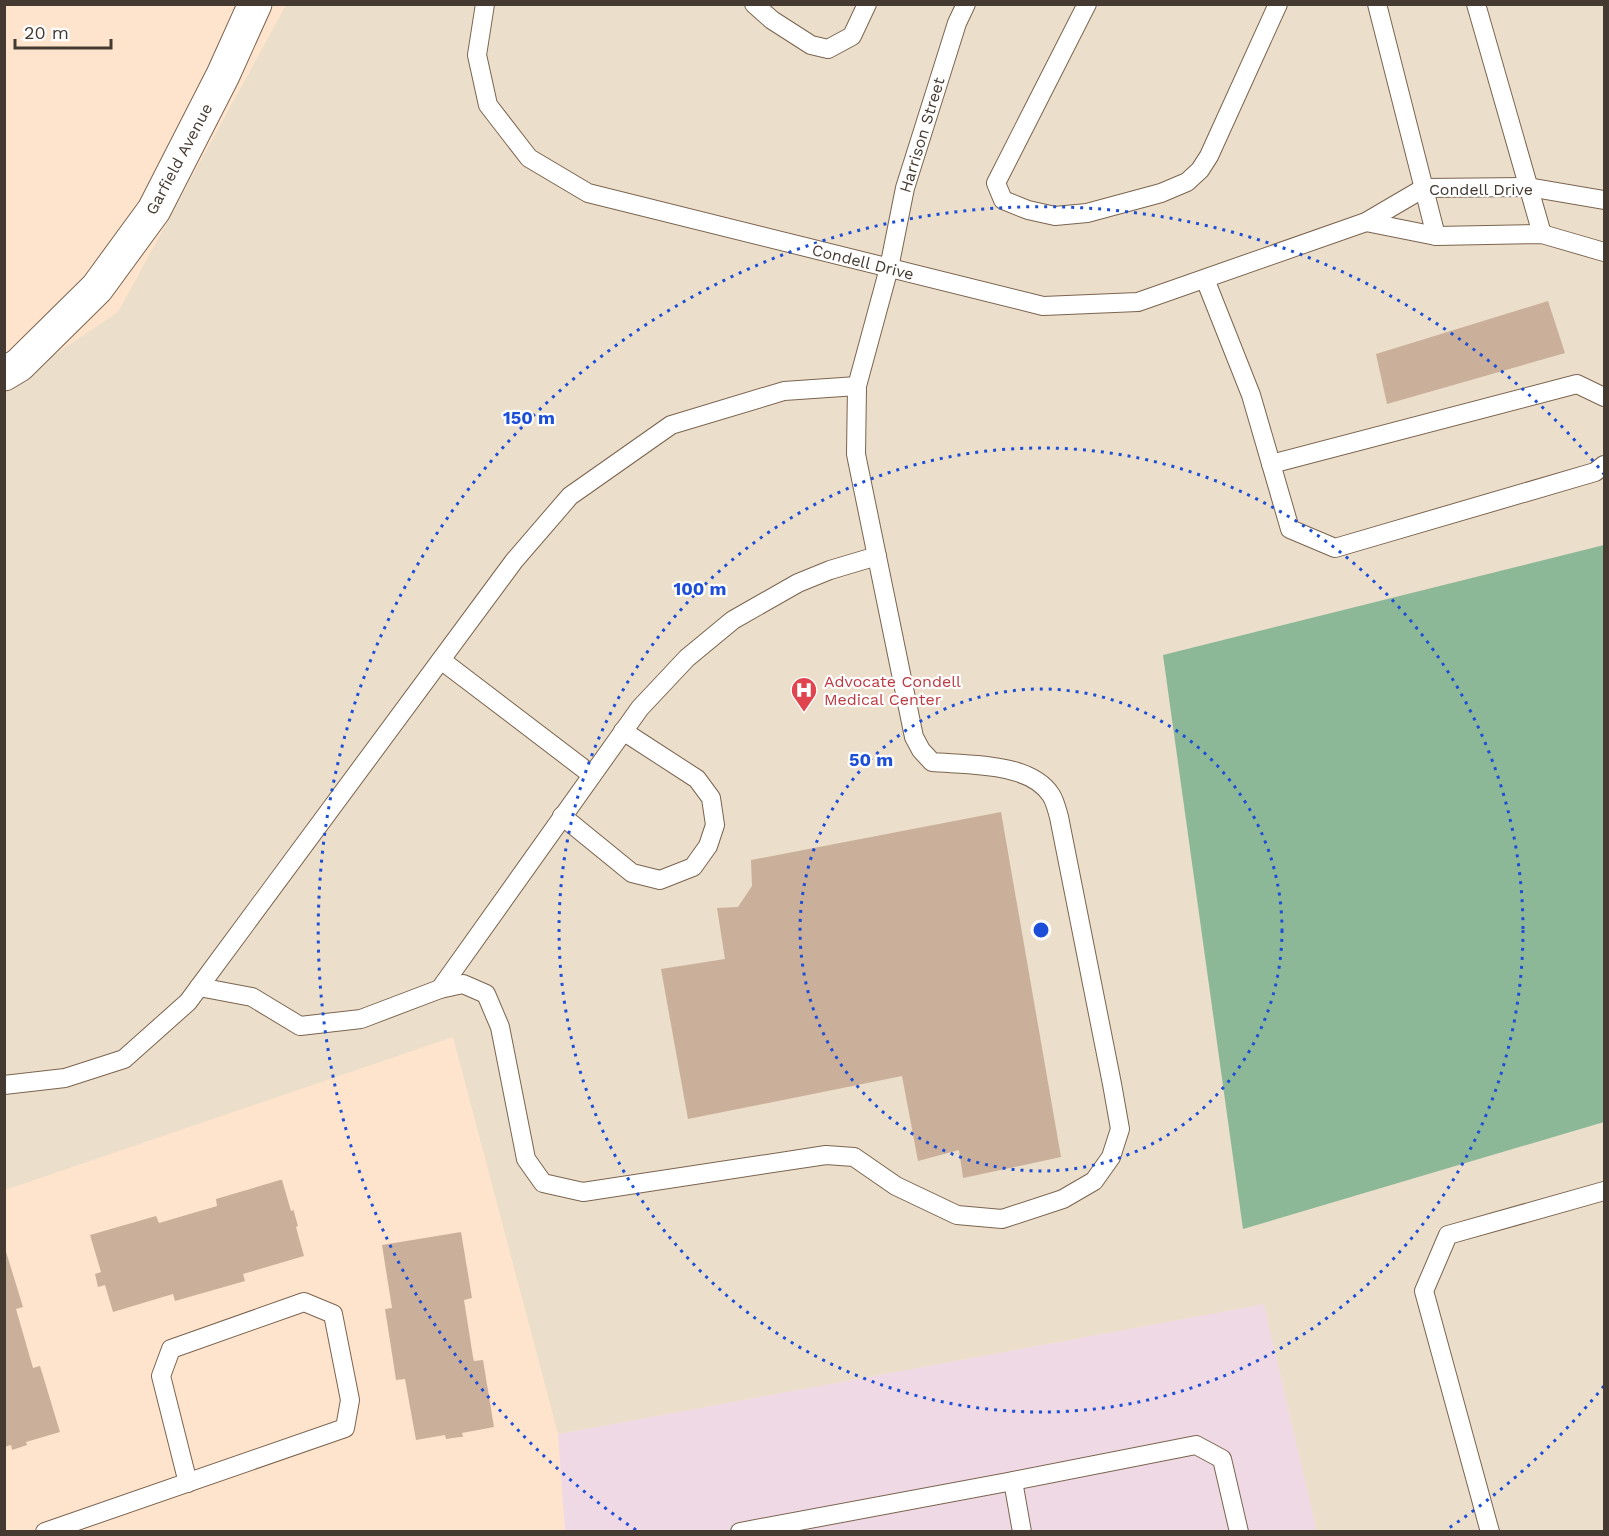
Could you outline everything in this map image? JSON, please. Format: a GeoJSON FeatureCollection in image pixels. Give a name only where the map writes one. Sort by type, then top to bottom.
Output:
{"type":"FeatureCollection","features":[{"type":"Feature","properties":{"kind":"street","name":"Garfield Avenue"},"geometry":{"type":"LineString","coordinates":[[4,374],[19,365],[97,288],[154,210],[224,75],[255,4]]}},
{"type":"Feature","properties":{"kind":"lane","name":"Condell Drive"},"geometry":{"type":"LineString","coordinates":[[485,4],[477,55],[488,105],[529,158],[588,193],[1043,306],[1138,302],[1366,222],[1424,188],[1528,187],[1605,200]]}},
{"type":"Feature","properties":{"kind":"lane"},"geometry":{"type":"LineString","coordinates":[[754,4],[772,20],[811,45],[828,49],[852,36],[867,4]]}},
{"type":"Feature","properties":{"kind":"lane","name":"Harrison Street"},"geometry":{"type":"LineString","coordinates":[[199,987],[252,997],[300,1026],[361,1019],[440,989],[463,984],[486,994],[500,1027],[526,1159],[543,1184],[583,1192],[826,1155],[854,1157],[896,1186],[957,1215],[1002,1219],[1063,1199],[1094,1181],[1111,1157],[1120,1129],[1061,829],[1052,796],[1042,784],[1011,770],[932,762],[921,750],[914,737],[856,454],[857,386],[888,268],[905,188],[957,23],[966,4]]}},
{"type":"Feature","properties":{"kind":"lane"},"geometry":{"type":"LineString","coordinates":[[1087,4],[996,183],[1003,200],[1028,210],[1055,216],[1086,213],[1161,193],[1187,182],[1200,170],[1209,156],[1278,4]]}},
{"type":"Feature","properties":{"kind":"lane"},"geometry":{"type":"LineString","coordinates":[[1377,4],[1436,236]]}},
{"type":"Feature","properties":{"kind":"lane"},"geometry":{"type":"LineString","coordinates":[[1476,4],[1542,234]]}},
{"type":"Feature","properties":{"kind":"lane"},"geometry":{"type":"LineString","coordinates":[[1366,222],[1436,236],[1542,234],[1605,252]]}},
{"type":"Feature","properties":{"kind":"lane"},"geometry":{"type":"LineString","coordinates":[[1205,279],[1251,395],[1290,529],[1335,548],[1595,472],[1605,465]]}},
{"type":"Feature","properties":{"kind":"lane"},"geometry":{"type":"LineString","coordinates":[[1271,464],[1577,384],[1605,396]]}},
{"type":"Feature","properties":{"kind":"lane"},"geometry":{"type":"LineString","coordinates":[[4,1086],[65,1078],[124,1059],[188,1002],[514,561],[570,496],[671,425],[784,391],[857,386]]}},
{"type":"Feature","properties":{"kind":"lane"},"geometry":{"type":"LineString","coordinates":[[440,989],[640,708],[687,658],[733,620],[798,583],[830,570],[877,556]]}},
{"type":"Feature","properties":{"kind":"lane"},"geometry":{"type":"LineString","coordinates":[[441,660],[592,775]]}},
{"type":"Feature","properties":{"kind":"lane"},"geometry":{"type":"LineString","coordinates":[[562,816],[632,873],[660,880],[693,867],[708,846],[715,825],[711,798],[697,779],[623,731]]}},
{"type":"Feature","properties":{"kind":"lane"},"geometry":{"type":"LineString","coordinates":[[1490,1532],[1424,1291],[1448,1235],[1605,1191]]}},
{"type":"Feature","properties":{"kind":"lane"},"geometry":{"type":"LineString","coordinates":[[45,1532],[188,1483],[345,1428],[350,1400],[333,1314],[304,1302],[171,1349],[161,1376],[188,1483]]}},
{"type":"Feature","properties":{"kind":"lane"},"geometry":{"type":"LineString","coordinates":[[740,1532],[1196,1445],[1222,1459],[1239,1532]]}},
{"type":"Feature","properties":{"kind":"lane"},"geometry":{"type":"LineString","coordinates":[[1013,1481],[1022,1532]]}},
{"type":"Feature","properties":{"kind":"shaded area","name":"Advocate Condell Medical Center"},"geometry":{"type":"Polygon","coordinates":[[[286,5],[1604,5],[1604,1531],[1317,1531],[1264,1304],[558,1434],[453,1037],[5,1190],[5,388],[118,312],[286,5]]]}},
{"type":"Feature","properties":{"kind":"shaded area"},"geometry":{"type":"Polygon","coordinates":[[[1264,1304],[1317,1531],[565,1531],[558,1434],[1264,1304]]]}},
{"type":"Feature","properties":{"kind":"green space"},"geometry":{"type":"Polygon","coordinates":[[[1604,545],[1604,1122],[1243,1229],[1163,655],[1604,545]]]}},
{"type":"Feature","properties":{"kind":"building"},"geometry":{"type":"Polygon","coordinates":[[[1548,301],[1565,353],[1387,404],[1376,354],[1548,301]]]}},
{"type":"Feature","properties":{"kind":"building"},"geometry":{"type":"Polygon","coordinates":[[[1001,812],[1061,1157],[963,1178],[959,1150],[918,1161],[902,1076],[688,1119],[661,969],[725,959],[717,908],[738,907],[752,886],[751,860],[1001,812]]]}},
{"type":"Feature","properties":{"kind":"building"},"geometry":{"type":"Polygon","coordinates":[[[282,1180],[291,1211],[294,1210],[304,1256],[243,1274],[245,1281],[175,1301],[173,1294],[113,1312],[105,1285],[98,1287],[95,1274],[101,1272],[90,1235],[156,1216],[159,1223],[217,1206],[216,1199],[282,1180]]]}},
{"type":"Feature","properties":{"kind":"building"},"geometry":{"type":"Polygon","coordinates":[[[461,1232],[472,1298],[464,1300],[473,1357],[474,1361],[483,1360],[494,1427],[462,1433],[463,1437],[446,1439],[445,1435],[416,1440],[405,1379],[396,1380],[385,1309],[392,1308],[382,1245],[461,1232]]]}},
{"type":"Feature","properties":{"kind":"building"},"geometry":{"type":"Polygon","coordinates":[[[4,1245],[23,1307],[16,1309],[33,1368],[40,1366],[60,1432],[26,1442],[27,1445],[12,1450],[11,1445],[4,1447],[4,1245]]]}},
{"type":"Feature","properties":{"kind":"place","name":"Advocate Condell Medical Center"},"geometry":{"type":"Point","coordinates":[804,713]}}]}
